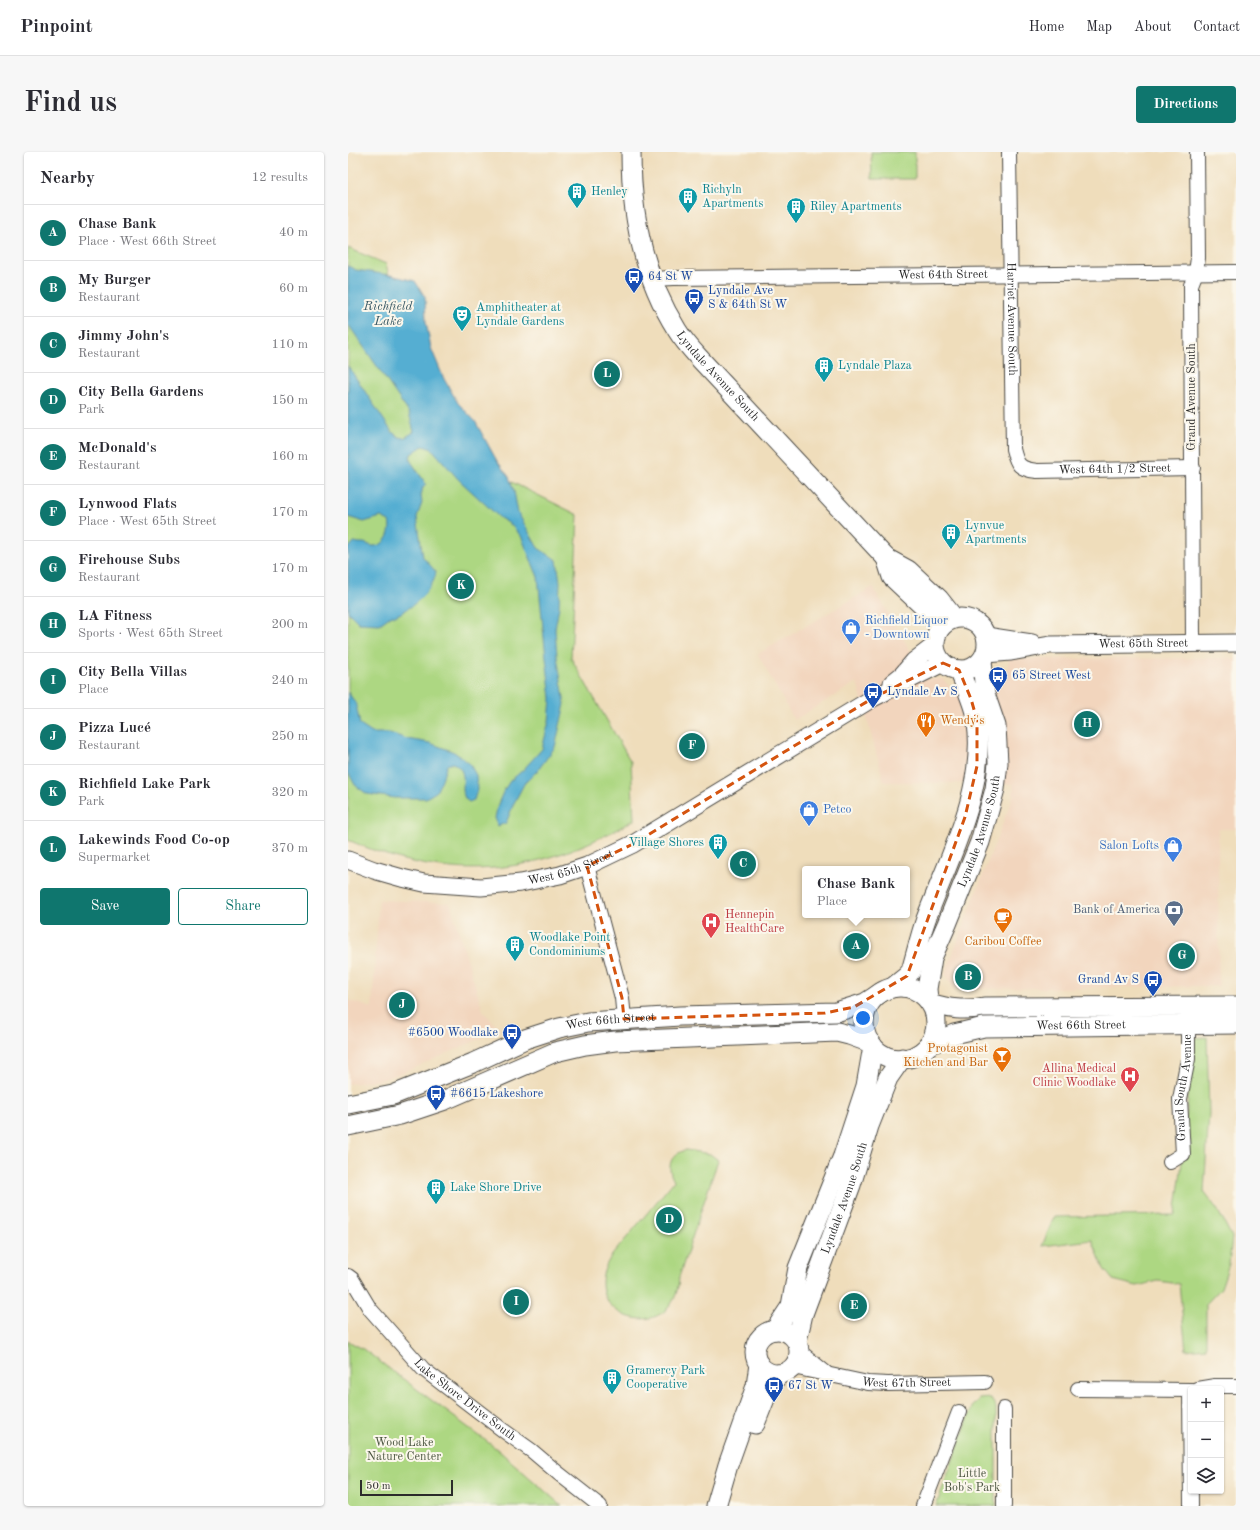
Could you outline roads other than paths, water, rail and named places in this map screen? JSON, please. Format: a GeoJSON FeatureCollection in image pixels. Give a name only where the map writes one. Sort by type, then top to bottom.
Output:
{"type":"FeatureCollection","features":[{"type":"Feature","properties":{"kind":"main road","name":"Lyndale Avenue South"},"geometry":{"type":"LineString","coordinates":[[630,152],[633,202],[638,236],[651,279],[661,301],[678,331],[700,359],[886,558],[908,570],[939,599],[943,630],[936,652],[951,667],[977,720],[979,742],[976,775],[965,817],[926,920],[910,971],[907,976],[887,990]]}},
{"type":"Feature","properties":{"kind":"main road"},"geometry":{"type":"LineString","coordinates":[[943,630],[962,617],[970,619],[980,626],[986,636]]}},
{"type":"Feature","properties":{"kind":"main road","name":"Lyndale Avenue South"},"geometry":{"type":"LineString","coordinates":[[929,1001],[927,989],[932,958],[948,924],[980,842],[995,789],[998,763],[996,726],[985,694],[984,657],[987,648],[986,636]]}},
{"type":"Feature","properties":{"kind":"main road"},"geometry":{"type":"LineString","coordinates":[[951,667],[968,669],[976,666],[984,657]]}},
{"type":"Feature","properties":{"kind":"main road"},"geometry":{"type":"LineString","coordinates":[[902,987],[911,988],[920,993],[929,1001],[934,1009],[936,1024],[933,1038],[929,1045],[921,1052],[902,1058],[889,1057],[878,1051],[872,1045],[866,1033],[864,1021],[867,1010],[873,999],[887,990],[902,987]]}},
{"type":"Feature","properties":{"kind":"main road","name":"West 66th Street"},"geometry":{"type":"LineString","coordinates":[[348,1104],[393,1095],[473,1063],[525,1039],[559,1028],[588,1022],[687,1016],[836,1012],[865,1003],[887,990]]}},
{"type":"Feature","properties":{"kind":"main road","name":"West 66th Street"},"geometry":{"type":"LineString","coordinates":[[929,1001],[951,1009],[992,1007],[1188,1015],[1236,1024]]}},
{"type":"Feature","properties":{"kind":"main road","name":"West 66th Street"},"geometry":{"type":"LineString","coordinates":[[929,1045],[954,1034],[984,1027],[1188,1015],[1236,1006]]}},
{"type":"Feature","properties":{"kind":"main road","name":"West 66th Street"},"geometry":{"type":"LineString","coordinates":[[348,1126],[408,1113],[445,1100],[555,1052],[585,1045],[615,1041],[837,1032],[849,1034],[872,1045]]}},
{"type":"Feature","properties":{"kind":"main road","name":"Lyndale Avenue South"},"geometry":{"type":"LineString","coordinates":[[716,1506],[730,1458],[756,1386],[759,1364],[755,1355],[757,1343],[764,1334],[775,1330],[791,1306],[798,1268],[843,1156],[866,1086],[872,1045]]}},
{"type":"Feature","properties":{"kind":"main road","name":"Lyndale Avenue South"},"geometry":{"type":"LineString","coordinates":[[727,1506],[738,1467],[770,1386],[792,1358],[803,1314],[833,1235],[882,1091],[888,1078],[902,1058]]}},
{"type":"Feature","properties":{"kind":"main road"},"geometry":{"type":"LineString","coordinates":[[833,1235],[828,1220],[836,1174]]}},
{"type":"Feature","properties":{"kind":"main road"},"geometry":{"type":"LineString","coordinates":[[759,1364],[764,1370],[771,1373],[792,1358],[788,1332],[775,1330]]}},
{"type":"Feature","properties":{"kind":"street","name":"Harriet Avenue South"},"geometry":{"type":"LineString","coordinates":[[1009,152],[1013,449],[1020,467],[1027,470],[1037,471]]}},
{"type":"Feature","properties":{"kind":"street","name":"Grand Avenue South"},"geometry":{"type":"LineString","coordinates":[[1193,643],[1191,286],[1196,272],[1198,258],[1197,152]]}},
{"type":"Feature","properties":{"kind":"street","name":"West 64th Street"},"geometry":{"type":"LineString","coordinates":[[651,279],[1236,272]]}},
{"type":"Feature","properties":{"kind":"street","name":"West 64th 1/2 Street"},"geometry":{"type":"LineString","coordinates":[[1037,471],[1192,468]]}},
{"type":"Feature","properties":{"kind":"street","name":"West 65th Street"},"geometry":{"type":"LineString","coordinates":[[348,860],[374,870],[417,881],[481,886],[521,883],[560,875],[587,866],[633,844],[873,698],[902,675],[943,630]]}},
{"type":"Feature","properties":{"kind":"street","name":"West 65th Street"},"geometry":{"type":"LineString","coordinates":[[986,636],[1050,645],[1236,643]]}},
{"type":"Feature","properties":{"kind":"street","name":"West 65th Street"},"geometry":{"type":"LineString","coordinates":[[984,657],[1050,645]]}},
{"type":"Feature","properties":{"kind":"street","name":"West 65th Street"},"geometry":{"type":"LineString","coordinates":[[873,698],[951,667]]}},
{"type":"Feature","properties":{"kind":"street"},"geometry":{"type":"LineString","coordinates":[[587,866],[622,998],[624,1020]]}},
{"type":"Feature","properties":{"kind":"street","name":"Grand South Avenue"},"geometry":{"type":"LineString","coordinates":[[1170,1162],[1183,1154],[1180,1099],[1188,1059],[1188,1015]]}},
{"type":"Feature","properties":{"kind":"street","name":"Lake Shore Drive South"},"geometry":{"type":"LineString","coordinates":[[348,1276],[352,1279],[370,1309],[424,1369],[532,1451],[600,1506]]}},
{"type":"Feature","properties":{"kind":"street","name":"West 67th Street"},"geometry":{"type":"LineString","coordinates":[[792,1358],[828,1374],[860,1382],[888,1384],[985,1382]]}},
{"type":"Feature","properties":{"kind":"street"},"geometry":{"type":"LineString","coordinates":[[1224,1386],[1236,1386]]}},
{"type":"Feature","properties":{"kind":"street"},"geometry":{"type":"LineString","coordinates":[[1078,1389],[1188,1390]]}},
{"type":"Feature","properties":{"kind":"street"},"geometry":{"type":"LineString","coordinates":[[1004,1408],[1004,1506]]}},
{"type":"Feature","properties":{"kind":"street"},"geometry":{"type":"LineString","coordinates":[[923,1506],[959,1412]]}},
{"type":"Feature","properties":{"kind":"street"},"geometry":{"type":"LineString","coordinates":[[1191,1506],[1192,1422]]}},
{"type":"Feature","properties":{"kind":"water","name":"Richfield Lake"},"geometry":{"type":"Polygon","coordinates":[[[348,266],[356,270],[390,275],[415,281],[425,297],[426,322],[431,348],[444,379],[458,403],[475,421],[497,461],[509,477],[514,491],[518,513],[538,548],[557,560],[560,582],[559,607],[555,629],[557,656],[565,704],[555,747],[538,770],[524,784],[506,823],[498,826],[495,818],[498,804],[504,790],[510,781],[523,770],[542,749],[549,721],[551,698],[538,577],[521,536],[510,524],[500,518],[458,479],[432,449],[423,446],[411,454],[410,460],[426,484],[423,487],[421,496],[422,503],[417,517],[423,557],[436,572],[434,579],[421,598],[408,609],[395,616],[392,615],[380,624],[359,623],[348,612],[348,549],[354,542],[364,543],[371,546],[382,544],[389,533],[390,525],[389,521],[381,517],[364,522],[348,517],[348,366],[392,432],[399,437],[404,438],[414,432],[409,413],[348,324],[348,266]]]}},
{"type":"Feature","properties":{"kind":"water"},"geometry":{"type":"Polygon","coordinates":[[[348,692],[356,704],[360,725],[372,733],[390,733],[407,739],[430,743],[454,752],[469,763],[476,775],[477,790],[474,800],[469,802],[465,798],[463,794],[462,772],[459,767],[453,763],[447,765],[436,792],[426,798],[395,798],[367,794],[355,785],[348,772],[348,692]]]}},
{"type":"Feature","properties":{"kind":"place","name":"Henley"},"geometry":{"type":"Point","coordinates":[577,209]}},
{"type":"Feature","properties":{"kind":"place","name":"Richyln Apartments"},"geometry":{"type":"Point","coordinates":[688,214]}},
{"type":"Feature","properties":{"kind":"place","name":"Riley Apartments"},"geometry":{"type":"Point","coordinates":[796,224]}},
{"type":"Feature","properties":{"kind":"place","name":"64 St W"},"geometry":{"type":"Point","coordinates":[634,294]}},
{"type":"Feature","properties":{"kind":"place","name":"Lyndale Ave S & 64th St W"},"geometry":{"type":"Point","coordinates":[694,315]}},
{"type":"Feature","properties":{"kind":"place","name":"Amphitheater at Lyndale Gardens"},"geometry":{"type":"Point","coordinates":[462,332]}},
{"type":"Feature","properties":{"kind":"place","name":"Lakewinds Food Co-op"},"geometry":{"type":"Point","coordinates":[607,374]}},
{"type":"Feature","properties":{"kind":"place","name":"Lyndale Plaza"},"geometry":{"type":"Point","coordinates":[824,383]}},
{"type":"Feature","properties":{"kind":"place","name":"Lynvue Apartments"},"geometry":{"type":"Point","coordinates":[951,550]}},
{"type":"Feature","properties":{"kind":"place","name":"Richfield Lake Park"},"geometry":{"type":"Point","coordinates":[461,586]}},
{"type":"Feature","properties":{"kind":"place","name":"Richfield Liquor - Downtown"},"geometry":{"type":"Point","coordinates":[851,645]}},
{"type":"Feature","properties":{"kind":"place","name":"65 Street West"},"geometry":{"type":"Point","coordinates":[998,693]}},
{"type":"Feature","properties":{"kind":"place","name":"Lyndale Av S"},"geometry":{"type":"Point","coordinates":[873,709]}},
{"type":"Feature","properties":{"kind":"place","name":"LA Fitness"},"geometry":{"type":"Point","coordinates":[1087,724]}},
{"type":"Feature","properties":{"kind":"place","name":"Wendy's"},"geometry":{"type":"Point","coordinates":[926,738]}},
{"type":"Feature","properties":{"kind":"place","name":"Lynwood Flats"},"geometry":{"type":"Point","coordinates":[692,746]}},
{"type":"Feature","properties":{"kind":"place","name":"Petco"},"geometry":{"type":"Point","coordinates":[809,827]}},
{"type":"Feature","properties":{"kind":"place","name":"Village Shores"},"geometry":{"type":"Point","coordinates":[718,860]}},
{"type":"Feature","properties":{"kind":"place","name":"Salon Lofts"},"geometry":{"type":"Point","coordinates":[1173,863]}},
{"type":"Feature","properties":{"kind":"place","name":"Jimmy John's"},"geometry":{"type":"Point","coordinates":[743,864]}},
{"type":"Feature","properties":{"kind":"place","name":"Bank of America"},"geometry":{"type":"Point","coordinates":[1174,927]}},
{"type":"Feature","properties":{"kind":"place","name":"Caribou Coffee"},"geometry":{"type":"Point","coordinates":[1003,934]}},
{"type":"Feature","properties":{"kind":"place","name":"Hennepin HealthCare"},"geometry":{"type":"Point","coordinates":[711,939]}},
{"type":"Feature","properties":{"kind":"place","name":"Chase Bank"},"geometry":{"type":"Point","coordinates":[856,946]}},
{"type":"Feature","properties":{"kind":"place","name":"Firehouse Subs"},"geometry":{"type":"Point","coordinates":[1182,956]}},
{"type":"Feature","properties":{"kind":"place","name":"Woodlake Point Condominiums"},"geometry":{"type":"Point","coordinates":[515,962]}},
{"type":"Feature","properties":{"kind":"place","name":"My Burger"},"geometry":{"type":"Point","coordinates":[968,977]}},
{"type":"Feature","properties":{"kind":"place","name":"Grand Av S"},"geometry":{"type":"Point","coordinates":[1153,997]}},
{"type":"Feature","properties":{"kind":"place","name":"Pizza Lucé"},"geometry":{"type":"Point","coordinates":[402,1005]}},
{"type":"Feature","properties":{"kind":"place","name":"#6500 Woodlake"},"geometry":{"type":"Point","coordinates":[512,1050]}},
{"type":"Feature","properties":{"kind":"place","name":"Protagonist Kitchen and Bar"},"geometry":{"type":"Point","coordinates":[1002,1073]}},
{"type":"Feature","properties":{"kind":"place","name":"Allina Medical Clinic Woodlake"},"geometry":{"type":"Point","coordinates":[1130,1093]}},
{"type":"Feature","properties":{"kind":"place","name":"#6615 Lakeshore"},"geometry":{"type":"Point","coordinates":[436,1111]}},
{"type":"Feature","properties":{"kind":"place","name":"Lake Shore Drive"},"geometry":{"type":"Point","coordinates":[436,1205]}},
{"type":"Feature","properties":{"kind":"place","name":"City Bella Gardens"},"geometry":{"type":"Point","coordinates":[669,1220]}},
{"type":"Feature","properties":{"kind":"place","name":"City Bella Villas"},"geometry":{"type":"Point","coordinates":[516,1302]}},
{"type":"Feature","properties":{"kind":"place","name":"McDonald's"},"geometry":{"type":"Point","coordinates":[854,1306]}},
{"type":"Feature","properties":{"kind":"place","name":"Gramercy Park Cooperative"},"geometry":{"type":"Point","coordinates":[612,1395]}},
{"type":"Feature","properties":{"kind":"place","name":"67 St W"},"geometry":{"type":"Point","coordinates":[774,1403]}},
{"type":"Feature","properties":{"kind":"park label","name":"Wood Lake Nature Center"},"geometry":{"type":"Point","coordinates":[404,1450]}},
{"type":"Feature","properties":{"kind":"park label","name":"Little Bob's Park"},"geometry":{"type":"Point","coordinates":[972,1481]}}]}
